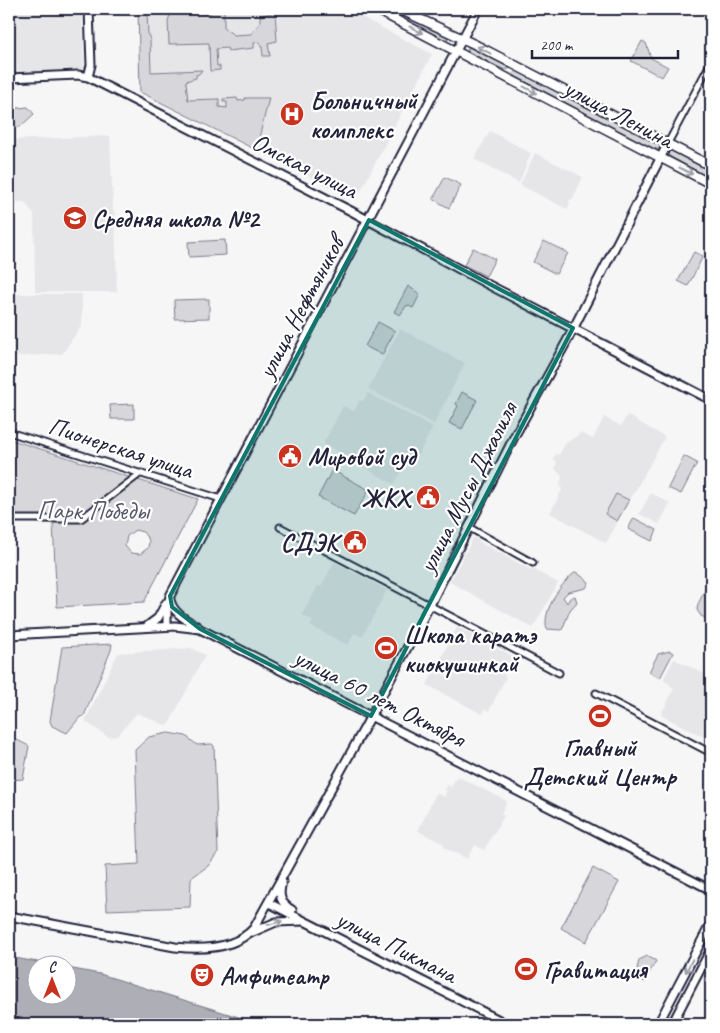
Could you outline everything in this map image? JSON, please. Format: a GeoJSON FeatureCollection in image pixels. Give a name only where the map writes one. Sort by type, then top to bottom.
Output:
{"type":"FeatureCollection","features":[{"type":"Feature","properties":{"kind":"main road"},"geometry":{"type":"LineString","coordinates":[[88,77],[91,65],[89,9]]}},
{"type":"Feature","properties":{"kind":"main road","name":"улица Ленина"},"geometry":{"type":"LineString","coordinates":[[375,9],[711,184]]}},
{"type":"Feature","properties":{"kind":"main road","name":"улица Ленина"},"geometry":{"type":"LineString","coordinates":[[399,9],[463,39],[711,166]]}},
{"type":"Feature","properties":{"kind":"main road","name":"улица Нефтяников"},"geometry":{"type":"LineString","coordinates":[[167,626],[167,609],[170,596],[478,9]]}},
{"type":"Feature","properties":{"kind":"main road"},"geometry":{"type":"LineString","coordinates":[[508,78],[514,65]]}},
{"type":"Feature","properties":{"kind":"main road","name":"Омская улица"},"geometry":{"type":"LineString","coordinates":[[9,78],[78,75],[88,77],[368,220],[711,400]]}},
{"type":"Feature","properties":{"kind":"main road","name":"улица Мусы Джалиля"},"geometry":{"type":"LineString","coordinates":[[246,936],[254,928],[269,903],[371,716],[668,143]]}},
{"type":"Feature","properties":{"kind":"main road"},"geometry":{"type":"LineString","coordinates":[[141,628],[158,618],[170,596]]}},
{"type":"Feature","properties":{"kind":"main road"},"geometry":{"type":"LineString","coordinates":[[170,596],[172,607],[175,611],[200,629]]}},
{"type":"Feature","properties":{"kind":"main road","name":"улица 60 лет Октября"},"geometry":{"type":"LineString","coordinates":[[9,635],[167,626],[200,629],[711,890]]}},
{"type":"Feature","properties":{"kind":"main road"},"geometry":{"type":"LineString","coordinates":[[285,871],[280,888],[281,901],[285,906],[300,914],[305,921]]}},
{"type":"Feature","properties":{"kind":"main road","name":"улица Пикмана"},"geometry":{"type":"LineString","coordinates":[[269,903],[507,1024]]}},
{"type":"Feature","properties":{"kind":"main road"},"geometry":{"type":"LineString","coordinates":[[9,916],[184,948],[212,947],[233,942],[276,922],[290,920],[305,921]]}},
{"type":"Feature","properties":{"kind":"main road"},"geometry":{"type":"LineString","coordinates":[[658,1024],[711,923]]}},
{"type":"Feature","properties":{"kind":"main road"},"geometry":{"type":"LineString","coordinates":[[672,1024],[711,949]]}},
{"type":"Feature","properties":{"kind":"main road"},"geometry":{"type":"LineString","coordinates":[[674,993],[685,999]]}},
{"type":"Feature","properties":{"kind":"street","name":"улица Мусы Джалиля"},"geometry":{"type":"LineString","coordinates":[[668,143],[711,62]]}},
{"type":"Feature","properties":{"kind":"street","name":"Пионерская улица"},"geometry":{"type":"LineString","coordinates":[[9,432],[221,499]]}},
{"type":"Feature","properties":{"kind":"street"},"geometry":{"type":"LineString","coordinates":[[9,519],[81,519],[141,473]]}},
{"type":"Feature","properties":{"kind":"street"},"geometry":{"type":"LineString","coordinates":[[280,527],[559,673]]}},
{"type":"Feature","properties":{"kind":"street"},"geometry":{"type":"LineString","coordinates":[[468,527],[533,563]]}},
{"type":"Feature","properties":{"kind":"street"},"geometry":{"type":"LineString","coordinates":[[596,693],[711,753]]}},
{"type":"Feature","properties":{"kind":"highlighted area"},"geometry":{"type":"Polygon","coordinates":[[[369,220],[573,328],[371,716],[200,629],[172,607],[170,596],[369,220]]]}},
{"type":"Feature","properties":{"kind":"shaded area"},"geometry":{"type":"Polygon","coordinates":[[[9,9],[82,9],[84,68],[78,71],[9,74],[9,9]]]}},
{"type":"Feature","properties":{"kind":"shaded area","name":"Больничный комплекс"},"geometry":{"type":"Polygon","coordinates":[[[138,9],[346,9],[432,54],[356,200],[140,92],[138,9]]]}},
{"type":"Feature","properties":{"kind":"shaded area"},"geometry":{"type":"Polygon","coordinates":[[[490,131],[531,153],[519,183],[474,159],[490,131]]]}},
{"type":"Feature","properties":{"kind":"shaded area","name":"Средняя школа №2"},"geometry":{"type":"Polygon","coordinates":[[[110,136],[117,292],[35,292],[34,213],[24,202],[9,202],[9,140],[110,136]]]}},
{"type":"Feature","properties":{"kind":"shaded area"},"geometry":{"type":"Polygon","coordinates":[[[535,153],[583,177],[573,198],[569,201],[570,204],[567,209],[520,185],[535,153]]]}},
{"type":"Feature","properties":{"kind":"shaded area"},"geometry":{"type":"Polygon","coordinates":[[[9,294],[82,294],[82,325],[62,354],[9,357],[9,294]]]}},
{"type":"Feature","properties":{"kind":"shaded area"},"geometry":{"type":"Polygon","coordinates":[[[400,329],[465,363],[434,424],[368,389],[400,329]]]}},
{"type":"Feature","properties":{"kind":"shaded area"},"geometry":{"type":"Polygon","coordinates":[[[368,393],[433,427],[417,457],[411,454],[394,484],[324,444],[343,406],[354,411],[360,400],[363,401],[368,393]]]}},
{"type":"Feature","properties":{"kind":"shaded area"},"geometry":{"type":"Polygon","coordinates":[[[627,415],[665,437],[606,543],[550,513],[562,490],[560,485],[562,477],[555,468],[557,462],[553,459],[556,454],[559,455],[565,444],[581,433],[593,439],[604,417],[621,426],[627,415]]]}},
{"type":"Feature","properties":{"kind":"shaded area"},"geometry":{"type":"Polygon","coordinates":[[[651,493],[670,503],[659,524],[639,514],[651,493]]]}},
{"type":"Feature","properties":{"kind":"shaded area"},"geometry":{"type":"Polygon","coordinates":[[[473,538],[558,583],[533,628],[450,582],[473,538]]]}},
{"type":"Feature","properties":{"kind":"shaded area"},"geometry":{"type":"Polygon","coordinates":[[[334,562],[387,590],[362,637],[354,633],[348,645],[310,626],[313,621],[302,615],[318,586],[321,587],[334,562]]]}},
{"type":"Feature","properties":{"kind":"shaded area"},"geometry":{"type":"Polygon","coordinates":[[[457,627],[514,657],[489,711],[485,709],[482,714],[427,685],[457,627]]]}},
{"type":"Feature","properties":{"kind":"shaded area"},"geometry":{"type":"Polygon","coordinates":[[[191,648],[205,655],[168,726],[137,713],[117,736],[108,737],[85,721],[118,653],[191,648]]]}},
{"type":"Feature","properties":{"kind":"shaded area"},"geometry":{"type":"Polygon","coordinates":[[[674,659],[711,677],[711,741],[661,715],[674,688],[663,680],[674,659]]]}},
{"type":"Feature","properties":{"kind":"shaded area"},"geometry":{"type":"Polygon","coordinates":[[[457,776],[507,801],[501,814],[504,816],[484,850],[475,845],[467,859],[443,847],[444,844],[418,831],[436,793],[444,797],[448,785],[451,787],[457,776]]]}},
{"type":"Feature","properties":{"kind":"shaded area"},"geometry":{"type":"Polygon","coordinates":[[[9,957],[28,960],[28,1006],[78,1006],[78,970],[100,974],[261,1024],[9,1024],[9,957]]]}},
{"type":"Feature","properties":{"kind":"green space"},"geometry":{"type":"Polygon","coordinates":[[[138,9],[147,9],[151,72],[202,70],[196,75],[196,78],[186,81],[188,100],[219,99],[219,107],[227,108],[227,102],[223,102],[223,99],[237,98],[238,101],[245,100],[245,98],[269,98],[256,150],[140,92],[138,9]]]}},
{"type":"Feature","properties":{"kind":"green space"},"geometry":{"type":"Polygon","coordinates":[[[384,9],[394,9],[448,36],[448,39],[445,40],[384,9]]]}},
{"type":"Feature","properties":{"kind":"green space"},"geometry":{"type":"Polygon","coordinates":[[[203,10],[203,14],[210,14],[211,10],[224,10],[224,28],[234,35],[251,34],[260,23],[260,16],[275,12],[277,41],[268,43],[270,56],[263,56],[260,42],[254,43],[254,48],[228,51],[227,48],[216,49],[217,66],[220,66],[220,70],[210,71],[209,43],[169,44],[168,21],[170,15],[203,10]]]}},
{"type":"Feature","properties":{"kind":"green space"},"geometry":{"type":"Polygon","coordinates":[[[642,41],[646,43],[651,58],[668,67],[662,77],[631,61],[642,41]]]}},
{"type":"Feature","properties":{"kind":"green space"},"geometry":{"type":"Polygon","coordinates":[[[469,47],[508,65],[509,69],[505,70],[470,53],[467,51],[469,47]]]}},
{"type":"Feature","properties":{"kind":"green space"},"geometry":{"type":"Polygon","coordinates":[[[516,70],[657,142],[660,146],[659,149],[653,149],[515,76],[513,73],[516,70]]]}},
{"type":"Feature","properties":{"kind":"green space"},"geometry":{"type":"Polygon","coordinates":[[[28,107],[34,114],[20,127],[9,127],[9,109],[28,107]]]}},
{"type":"Feature","properties":{"kind":"green space"},"geometry":{"type":"Polygon","coordinates":[[[672,150],[711,171],[711,179],[669,156],[668,152],[672,150]]]}},
{"type":"Feature","properties":{"kind":"green space"},"geometry":{"type":"Polygon","coordinates":[[[445,177],[461,185],[449,208],[433,199],[445,177]]]}},
{"type":"Feature","properties":{"kind":"green space"},"geometry":{"type":"Polygon","coordinates":[[[225,240],[226,255],[189,257],[188,242],[225,240]]]}},
{"type":"Feature","properties":{"kind":"green space"},"geometry":{"type":"Polygon","coordinates":[[[544,241],[568,253],[556,274],[533,262],[544,241]]]}},
{"type":"Feature","properties":{"kind":"green space"},"geometry":{"type":"Polygon","coordinates":[[[473,248],[495,259],[486,276],[464,265],[473,248]]]}},
{"type":"Feature","properties":{"kind":"green space"},"geometry":{"type":"Polygon","coordinates":[[[694,252],[703,256],[688,286],[678,281],[694,252]]]}},
{"type":"Feature","properties":{"kind":"green space"},"geometry":{"type":"Polygon","coordinates":[[[408,286],[420,294],[413,308],[407,305],[400,315],[394,312],[408,286]]]}},
{"type":"Feature","properties":{"kind":"green space"},"geometry":{"type":"Polygon","coordinates":[[[209,299],[209,318],[175,319],[174,300],[209,299]]]}},
{"type":"Feature","properties":{"kind":"green space"},"geometry":{"type":"Polygon","coordinates":[[[378,322],[395,331],[382,355],[365,346],[378,322]]]}},
{"type":"Feature","properties":{"kind":"green space"},"geometry":{"type":"Polygon","coordinates":[[[462,392],[477,400],[462,429],[449,423],[458,406],[456,404],[462,392]]]}},
{"type":"Feature","properties":{"kind":"green space"},"geometry":{"type":"Polygon","coordinates":[[[134,404],[134,419],[111,419],[110,405],[134,404]]]}},
{"type":"Feature","properties":{"kind":"green space","name":"Парк Победы"},"geometry":{"type":"Polygon","coordinates":[[[9,439],[198,499],[144,602],[57,607],[53,523],[9,522],[9,439]],[[135,530],[127,536],[125,546],[131,553],[140,554],[148,548],[149,540],[143,532],[135,530]]]}},
{"type":"Feature","properties":{"kind":"green space"},"geometry":{"type":"Polygon","coordinates":[[[684,456],[697,463],[681,494],[668,488],[684,456]]]}},
{"type":"Feature","properties":{"kind":"green space"},"geometry":{"type":"Polygon","coordinates":[[[332,470],[369,490],[354,516],[318,497],[332,470]]]}},
{"type":"Feature","properties":{"kind":"green space"},"geometry":{"type":"Polygon","coordinates":[[[616,494],[629,500],[617,521],[605,514],[616,494]]]}},
{"type":"Feature","properties":{"kind":"green space"},"geometry":{"type":"Polygon","coordinates":[[[634,518],[657,530],[652,541],[628,529],[634,518]]]}},
{"type":"Feature","properties":{"kind":"green space"},"geometry":{"type":"Polygon","coordinates":[[[576,572],[589,582],[586,588],[568,592],[563,597],[567,603],[570,598],[575,596],[577,602],[570,610],[562,630],[547,629],[547,614],[554,598],[570,576],[576,572]]]}},
{"type":"Feature","properties":{"kind":"green space"},"geometry":{"type":"Polygon","coordinates":[[[711,578],[711,621],[701,616],[697,610],[711,578]]]}},
{"type":"Feature","properties":{"kind":"green space"},"geometry":{"type":"Polygon","coordinates":[[[112,644],[84,716],[80,717],[67,733],[52,726],[50,721],[62,647],[112,644]]]}},
{"type":"Feature","properties":{"kind":"green space"},"geometry":{"type":"Polygon","coordinates":[[[670,651],[673,653],[660,678],[649,672],[658,654],[670,651]]]}},
{"type":"Feature","properties":{"kind":"green space"},"geometry":{"type":"Polygon","coordinates":[[[168,733],[186,736],[197,745],[212,744],[214,746],[218,852],[208,866],[191,878],[190,907],[107,910],[105,866],[139,864],[135,750],[149,737],[168,733]]]}},
{"type":"Feature","properties":{"kind":"green space"},"geometry":{"type":"Polygon","coordinates":[[[9,736],[29,746],[23,779],[9,780],[9,736]]]}},
{"type":"Feature","properties":{"kind":"green space"},"geometry":{"type":"Polygon","coordinates":[[[593,868],[619,882],[586,942],[561,928],[593,868]]]}},
{"type":"Feature","properties":{"kind":"green space"},"geometry":{"type":"Polygon","coordinates":[[[647,956],[656,961],[644,982],[637,969],[639,960],[647,956]]]}},
{"type":"Feature","properties":{"kind":"place","name":"Больничный комплекс"},"geometry":{"type":"Point","coordinates":[292,114]}},
{"type":"Feature","properties":{"kind":"place","name":"Средняя школа №2"},"geometry":{"type":"Point","coordinates":[75,218]}},
{"type":"Feature","properties":{"kind":"place","name":"Мировой суд"},"geometry":{"type":"Point","coordinates":[290,456]}},
{"type":"Feature","properties":{"kind":"place","name":"ЖКХ"},"geometry":{"type":"Point","coordinates":[428,497]}},
{"type":"Feature","properties":{"kind":"place","name":"СДЭК"},"geometry":{"type":"Point","coordinates":[355,542]}},
{"type":"Feature","properties":{"kind":"place","name":"Школа каратэ киокушинкай"},"geometry":{"type":"Point","coordinates":[386,648]}},
{"type":"Feature","properties":{"kind":"place","name":"Главный Детский Центр"},"geometry":{"type":"Point","coordinates":[600,716]}},
{"type":"Feature","properties":{"kind":"place","name":"Гравитация"},"geometry":{"type":"Point","coordinates":[526,969]}},
{"type":"Feature","properties":{"kind":"place","name":"Амфитеатр"},"geometry":{"type":"Point","coordinates":[202,975]}}]}
